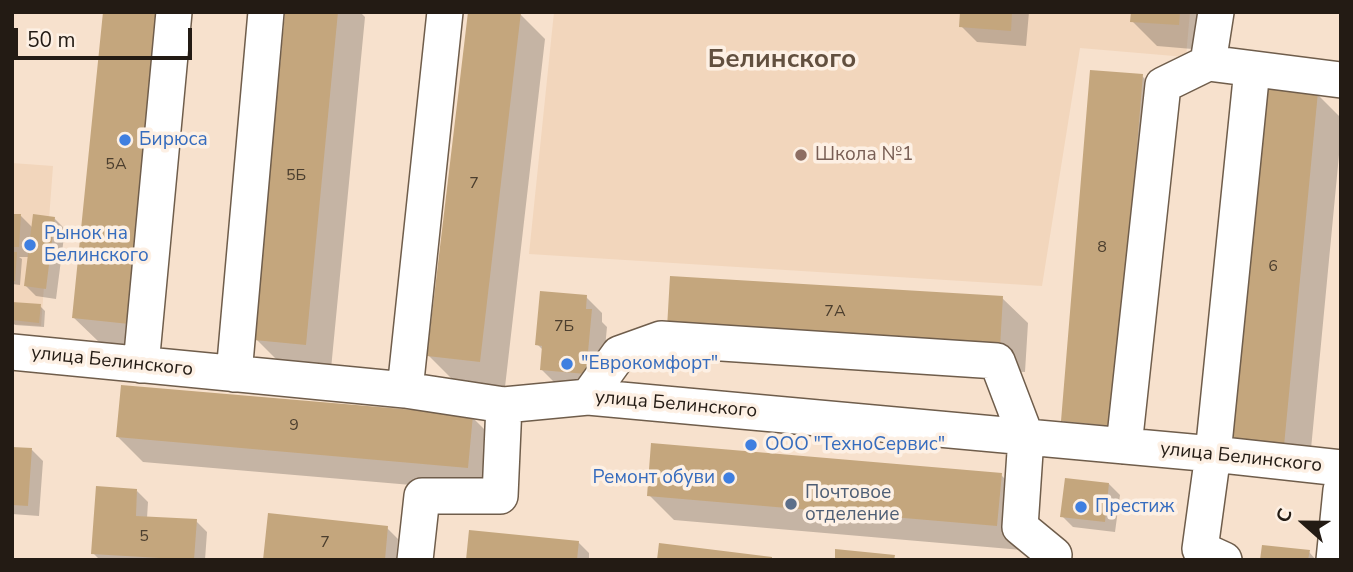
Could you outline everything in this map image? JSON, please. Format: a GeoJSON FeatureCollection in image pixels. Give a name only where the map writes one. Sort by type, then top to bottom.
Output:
{"type":"FeatureCollection","features":[{"type":"Feature","properties":{"kind":"street"},"geometry":{"type":"LineString","coordinates":[[141,365],[174,12]]}},
{"type":"Feature","properties":{"kind":"street"},"geometry":{"type":"LineString","coordinates":[[234,374],[266,12]]}},
{"type":"Feature","properties":{"kind":"street"},"geometry":{"type":"LineString","coordinates":[[405,390],[445,12]]}},
{"type":"Feature","properties":{"kind":"street"},"geometry":{"type":"LineString","coordinates":[[1208,62],[1216,12]]}},
{"type":"Feature","properties":{"kind":"street"},"geometry":{"type":"LineString","coordinates":[[1124,446],[1163,85],[1208,62],[1341,80]]}},
{"type":"Feature","properties":{"kind":"street"},"geometry":{"type":"LineString","coordinates":[[1224,560],[1200,549],[1213,454],[1252,69]]}},
{"type":"Feature","properties":{"kind":"street"},"geometry":{"type":"LineString","coordinates":[[588,397],[619,354],[661,340],[997,361],[1026,437],[1020,527],[1054,555]]}},
{"type":"Feature","properties":{"kind":"street","name":"улица Белинского"},"geometry":{"type":"LineString","coordinates":[[12,352],[405,390],[504,405],[588,397],[1341,468]]}},
{"type":"Feature","properties":{"kind":"street"},"geometry":{"type":"LineString","coordinates":[[415,560],[422,496],[500,496],[504,405]]}},
{"type":"Feature","properties":{"kind":"street"},"geometry":{"type":"LineString","coordinates":[[1335,560],[1341,490]]}},
{"type":"Feature","properties":{"kind":"shaded area","name":"Школа №1"},"geometry":{"type":"Polygon","coordinates":[[[554,12],[1190,12],[1186,57],[1080,48],[1042,286],[529,254],[554,12]]]}},
{"type":"Feature","properties":{"kind":"shaded area","name":"Рынок на Белинского"},"geometry":{"type":"Polygon","coordinates":[[[12,163],[53,166],[41,326],[12,324],[12,163]]]}},
{"type":"Feature","properties":{"kind":"building"},"geometry":{"type":"Polygon","coordinates":[[[103,12],[161,12],[129,324],[72,318],[103,12]]]}},
{"type":"Feature","properties":{"kind":"building"},"geometry":{"type":"Polygon","coordinates":[[[285,12],[338,12],[306,345],[254,340],[285,12]]]}},
{"type":"Feature","properties":{"kind":"building"},"geometry":{"type":"Polygon","coordinates":[[[468,12],[521,12],[480,362],[427,356],[468,12]]]}},
{"type":"Feature","properties":{"kind":"building"},"geometry":{"type":"Polygon","coordinates":[[[960,12],[1012,12],[1011,31],[959,27],[960,12]]]}},
{"type":"Feature","properties":{"kind":"building"},"geometry":{"type":"Polygon","coordinates":[[[1131,12],[1180,12],[1179,25],[1130,22],[1131,12]]]}},
{"type":"Feature","properties":{"kind":"building"},"geometry":{"type":"Polygon","coordinates":[[[1090,70],[1143,74],[1114,426],[1061,421],[1090,70]]]}},
{"type":"Feature","properties":{"kind":"building"},"geometry":{"type":"Polygon","coordinates":[[[1261,87],[1318,92],[1284,446],[1228,441],[1261,87]]]}},
{"type":"Feature","properties":{"kind":"building"},"geometry":{"type":"Polygon","coordinates":[[[12,214],[21,214],[19,247],[12,247],[12,214]]]}},
{"type":"Feature","properties":{"kind":"building"},"geometry":{"type":"Polygon","coordinates":[[[33,214],[55,217],[46,289],[24,286],[33,214]]]}},
{"type":"Feature","properties":{"kind":"building"},"geometry":{"type":"Polygon","coordinates":[[[12,252],[17,252],[15,281],[12,281],[12,252]]]}},
{"type":"Feature","properties":{"kind":"building"},"geometry":{"type":"Polygon","coordinates":[[[670,276],[1003,296],[1000,348],[667,328],[670,276]]]}},
{"type":"Feature","properties":{"kind":"building"},"geometry":{"type":"Polygon","coordinates":[[[540,291],[587,295],[586,309],[592,309],[586,374],[540,370],[542,346],[535,345],[540,291]]]}},
{"type":"Feature","properties":{"kind":"building"},"geometry":{"type":"Polygon","coordinates":[[[12,302],[41,304],[39,323],[12,320],[12,302]]]}},
{"type":"Feature","properties":{"kind":"building"},"geometry":{"type":"Polygon","coordinates":[[[121,385],[473,415],[468,468],[116,437],[121,385]]]}},
{"type":"Feature","properties":{"kind":"building"},"geometry":{"type":"Polygon","coordinates":[[[651,443],[1002,473],[997,526],[647,496],[651,443]]]}},
{"type":"Feature","properties":{"kind":"building"},"geometry":{"type":"Polygon","coordinates":[[[12,447],[32,448],[28,506],[12,505],[12,447]]]}},
{"type":"Feature","properties":{"kind":"building"},"geometry":{"type":"Polygon","coordinates":[[[1065,478],[1109,483],[1105,522],[1060,517],[1065,478]]]}},
{"type":"Feature","properties":{"kind":"building"},"geometry":{"type":"Polygon","coordinates":[[[96,486],[137,489],[136,516],[197,519],[194,560],[91,554],[96,486]]]}},
{"type":"Feature","properties":{"kind":"building"},"geometry":{"type":"Polygon","coordinates":[[[268,513],[388,526],[385,560],[263,560],[268,513]]]}},
{"type":"Feature","properties":{"kind":"building"},"geometry":{"type":"Polygon","coordinates":[[[469,530],[579,541],[577,560],[466,560],[469,530]]]}},
{"type":"Feature","properties":{"kind":"building"},"geometry":{"type":"Polygon","coordinates":[[[659,543],[772,557],[772,560],[657,560],[659,543]]]}},
{"type":"Feature","properties":{"kind":"building"},"geometry":{"type":"Polygon","coordinates":[[[1262,545],[1310,550],[1308,560],[1260,560],[1262,545]]]}},
{"type":"Feature","properties":{"kind":"building"},"geometry":{"type":"Polygon","coordinates":[[[835,549],[895,555],[894,560],[835,560],[835,549]]]}},
{"type":"Feature","properties":{"kind":"place","name":"Бирюса"},"geometry":{"type":"Point","coordinates":[125,140]}},
{"type":"Feature","properties":{"kind":"place","name":"Школа №1"},"geometry":{"type":"Point","coordinates":[801,155]}},
{"type":"Feature","properties":{"kind":"place","name":"Рынок на Белинского"},"geometry":{"type":"Point","coordinates":[30,245]}},
{"type":"Feature","properties":{"kind":"place","name":"\"Еврокомфорт\""},"geometry":{"type":"Point","coordinates":[567,364]}},
{"type":"Feature","properties":{"kind":"place","name":"ООО \"ТехноСервис\""},"geometry":{"type":"Point","coordinates":[751,445]}},
{"type":"Feature","properties":{"kind":"place","name":"Ремонт обуви"},"geometry":{"type":"Point","coordinates":[729,478]}},
{"type":"Feature","properties":{"kind":"place","name":"Почтовое отделение"},"geometry":{"type":"Point","coordinates":[791,504]}},
{"type":"Feature","properties":{"kind":"place","name":"Престиж"},"geometry":{"type":"Point","coordinates":[1081,507]}},
{"type":"Feature","properties":{"kind":"district","name":"Белинского"},"geometry":{"type":"Point","coordinates":[782,61]}}]}
